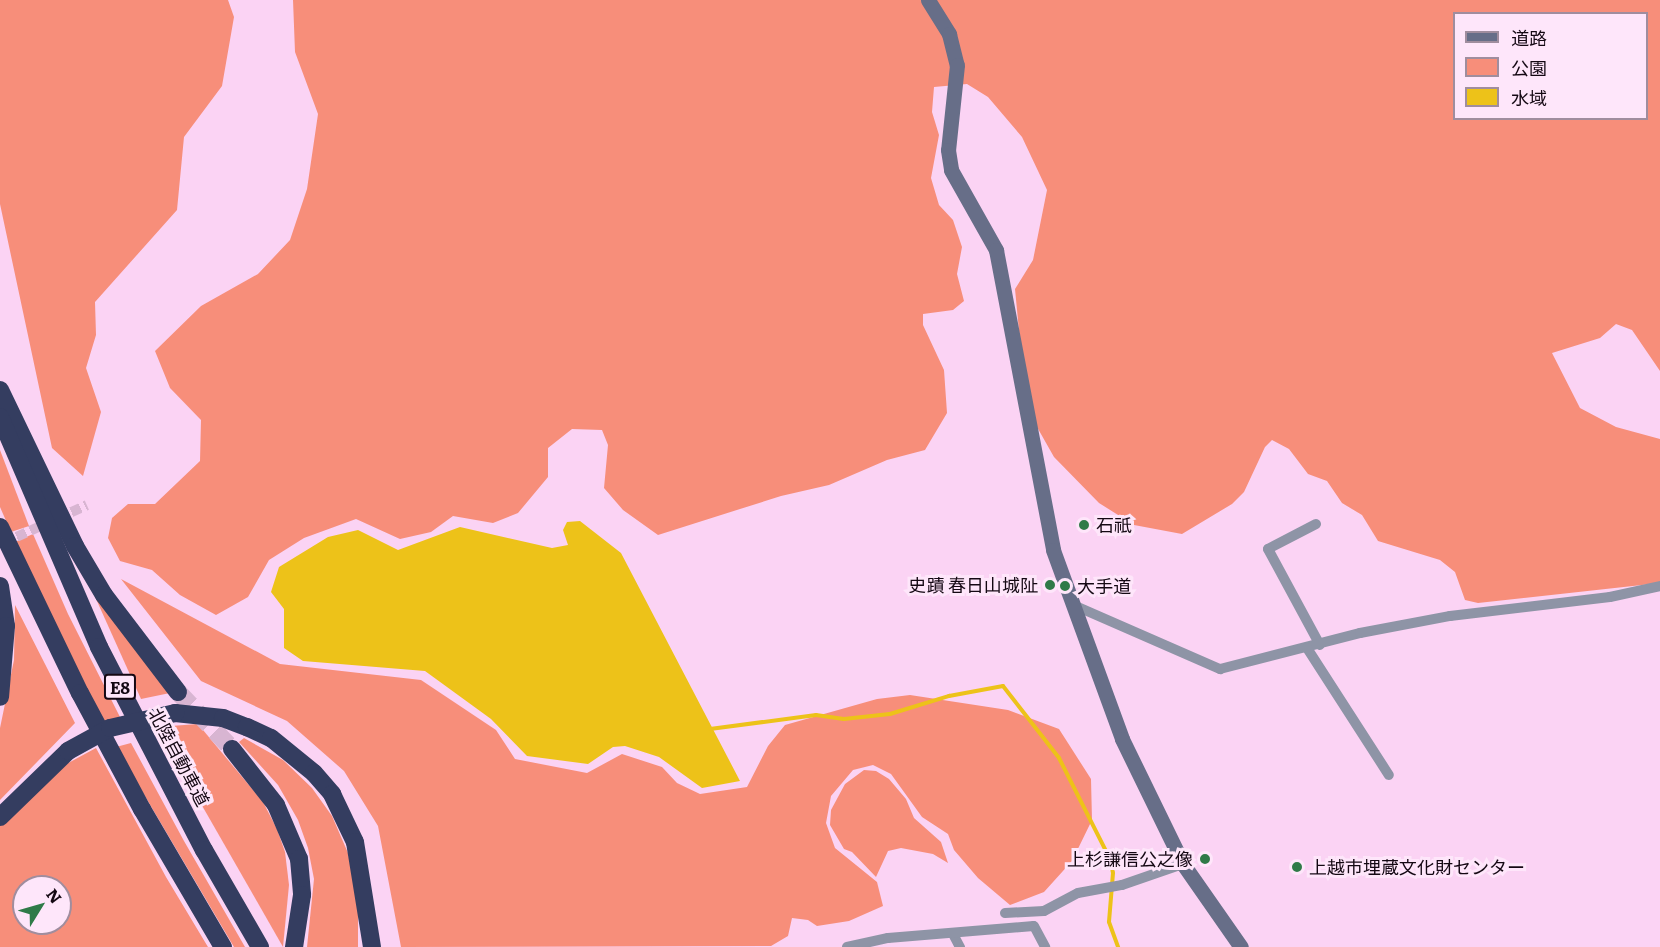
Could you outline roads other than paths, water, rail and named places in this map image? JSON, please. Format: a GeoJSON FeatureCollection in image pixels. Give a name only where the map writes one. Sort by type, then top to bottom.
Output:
{"type":"FeatureCollection","features":[{"type":"Feature","properties":{"kind":"highway"},"geometry":{"type":"LineString","coordinates":[[0,390],[81,556],[128,628],[178,692]]}},
{"type":"Feature","properties":{"kind":"highway","name":"北陸自動車道"},"geometry":{"type":"LineString","coordinates":[[0,417],[99,647],[199,840],[260,947]]}},
{"type":"Feature","properties":{"kind":"highway","name":"E8"},"geometry":{"type":"LineString","coordinates":[[0,527],[91,714],[223,947]]}},
{"type":"Feature","properties":{"kind":"highway"},"geometry":{"type":"LineString","coordinates":[[0,586],[6,626],[0,697]]}},
{"type":"Feature","properties":{"kind":"highway"},"geometry":{"type":"LineString","coordinates":[[0,817],[68,751],[110,728],[175,713],[223,718],[247,726],[271,738],[314,773],[332,794],[355,842],[372,947]]}},
{"type":"Feature","properties":{"kind":"highway"},"geometry":{"type":"LineString","coordinates":[[232,749],[276,805],[293,842],[302,879],[295,942]]}},
{"type":"Feature","properties":{"kind":"street"},"geometry":{"type":"LineString","coordinates":[[928,0],[949,34],[957,65],[948,150],[951,170],[996,250],[1053,550],[1122,739],[1183,864],[1241,947]]}},
{"type":"Feature","properties":{"kind":"street"},"geometry":{"type":"LineString","coordinates":[[1316,524],[1268,549],[1320,645]]}},
{"type":"Feature","properties":{"kind":"street"},"geometry":{"type":"LineString","coordinates":[[1071,604],[1220,669],[1450,616],[1610,597],[1660,586]]}},
{"type":"Feature","properties":{"kind":"street"},"geometry":{"type":"LineString","coordinates":[[1307,648],[1389,775]]}},
{"type":"Feature","properties":{"kind":"street"},"geometry":{"type":"LineString","coordinates":[[1005,913],[1044,911],[1078,893],[1122,885],[1183,864]]}},
{"type":"Feature","properties":{"kind":"street"},"geometry":{"type":"LineString","coordinates":[[847,947],[1034,926],[1045,947]]}},
{"type":"Feature","properties":{"kind":"street"},"geometry":{"type":"LineString","coordinates":[[953,934],[960,947]]}},
{"type":"Feature","properties":{"kind":"water"},"geometry":{"type":"Polygon","coordinates":[[[580,521],[621,553],[740,781],[702,788],[659,757],[625,746],[613,747],[588,764],[527,756],[491,719],[425,671],[303,661],[284,648],[284,609],[271,592],[279,567],[328,537],[358,530],[398,550],[460,527],[552,548],[568,545],[563,530],[567,522],[580,521]]]}},
{"type":"Feature","properties":{"kind":"waterway"},"geometry":{"type":"LineString","coordinates":[[710,729],[816,715],[844,719],[890,714],[949,696],[1003,686],[1059,758],[1110,859],[1113,873],[1109,922],[1118,947]]}},
{"type":"Feature","properties":{"kind":"tunnel"},"geometry":{"type":"LineString","coordinates":[[3,543],[87,505]]}},
{"type":"Feature","properties":{"kind":"tunnel"},"geometry":{"type":"LineString","coordinates":[[178,692],[232,749]]}},
{"type":"Feature","properties":{"kind":"place","name":"石祇"},"geometry":{"type":"Point","coordinates":[1084,525]}},
{"type":"Feature","properties":{"kind":"place","name":"史蹟 春日山城阯"},"geometry":{"type":"Point","coordinates":[1050,585]}},
{"type":"Feature","properties":{"kind":"place","name":"大手道"},"geometry":{"type":"Point","coordinates":[1065,586]}},
{"type":"Feature","properties":{"kind":"place","name":"上杉謙信公之像"},"geometry":{"type":"Point","coordinates":[1205,859]}},
{"type":"Feature","properties":{"kind":"place","name":"上越市埋蔵文化財センター"},"geometry":{"type":"Point","coordinates":[1297,867]}}]}
